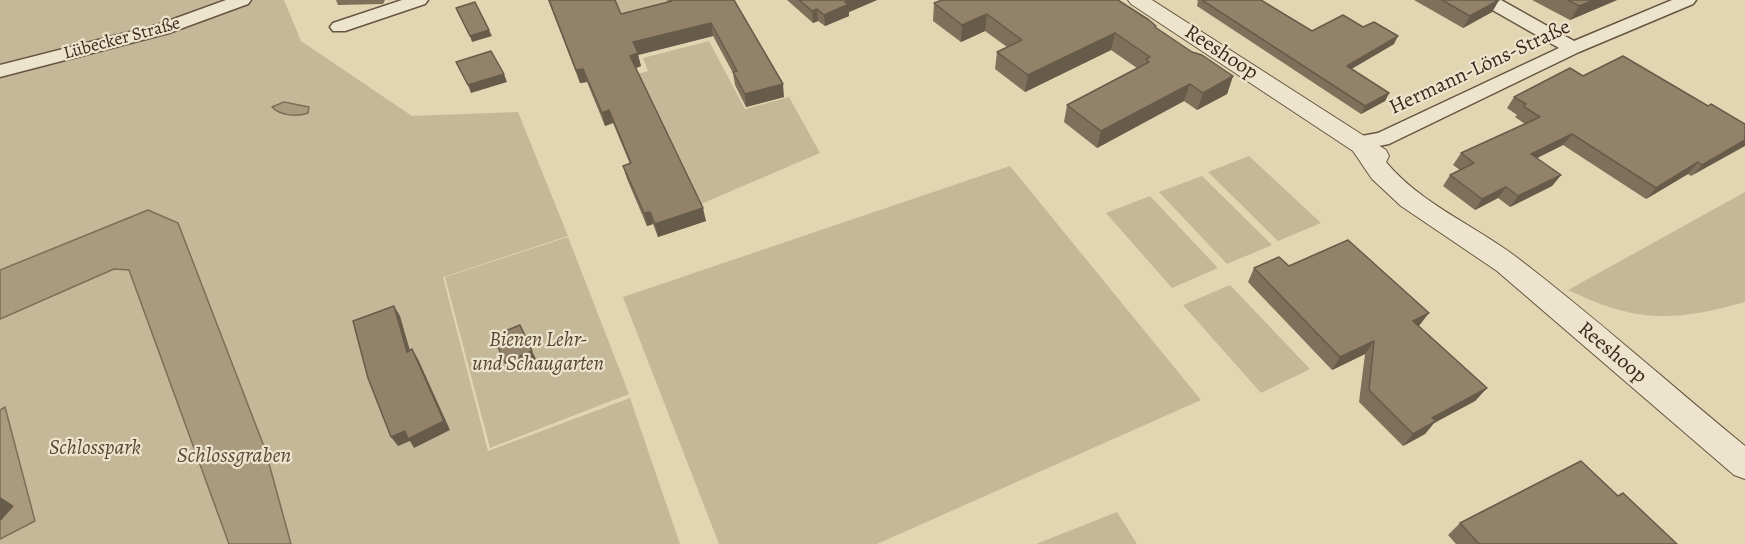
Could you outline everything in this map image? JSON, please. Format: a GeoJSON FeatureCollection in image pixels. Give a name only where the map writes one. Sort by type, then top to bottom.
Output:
{"type":"FeatureCollection","features":[{"type":"Feature","properties":{"kind":"street","name":"Lübecker Straße"},"geometry":{"type":"LineString","coordinates":[[0,71],[163,29],[242,0]]}},
{"type":"Feature","properties":{"kind":"street"},"geometry":{"type":"LineString","coordinates":[[339,27],[419,0]]}},
{"type":"Feature","properties":{"kind":"street","name":"Reeshoop"},"geometry":{"type":"LineString","coordinates":[[1138,0],[1360,145],[1382,174],[1408,197],[1446,224],[1479,242],[1687,414],[1745,465]]}},
{"type":"Feature","properties":{"kind":"street"},"geometry":{"type":"LineString","coordinates":[[1488,0],[1573,48]]}},
{"type":"Feature","properties":{"kind":"street","name":"Hermann-Löns-Straße"},"geometry":{"type":"LineString","coordinates":[[1360,145],[1393,135],[1573,48],[1687,0]]}},
{"type":"Feature","properties":{"kind":"green space"},"geometry":{"type":"Polygon","coordinates":[[[0,0],[284,0],[301,41],[412,116],[518,112],[568,236],[443,277],[488,451],[630,398],[680,544],[291,544],[265,449],[178,223],[148,210],[0,270],[0,0]]]}},
{"type":"Feature","properties":{"kind":"green space"},"geometry":{"type":"Polygon","coordinates":[[[613,0],[667,0],[675,14],[624,26],[613,0]]]}},
{"type":"Feature","properties":{"kind":"green space"},"geometry":{"type":"Polygon","coordinates":[[[709,41],[745,109],[789,97],[820,153],[701,204],[638,74],[648,71],[643,58],[709,41]]]}},
{"type":"Feature","properties":{"kind":"green space"},"geometry":{"type":"Polygon","coordinates":[[[1249,156],[1321,223],[1278,241],[1208,172],[1249,156]]]}},
{"type":"Feature","properties":{"kind":"green space"},"geometry":{"type":"Polygon","coordinates":[[[1010,166],[1201,400],[877,544],[719,544],[623,297],[1010,166]]]}},
{"type":"Feature","properties":{"kind":"green space"},"geometry":{"type":"Polygon","coordinates":[[[1202,176],[1272,245],[1227,264],[1159,192],[1202,176]]]}},
{"type":"Feature","properties":{"kind":"green space"},"geometry":{"type":"Polygon","coordinates":[[[1745,192],[1745,302],[1696,313],[1655,316],[1614,309],[1568,290],[1745,192]]]}},
{"type":"Feature","properties":{"kind":"green space"},"geometry":{"type":"Polygon","coordinates":[[[1150,196],[1218,268],[1172,288],[1106,213],[1150,196]]]}},
{"type":"Feature","properties":{"kind":"green space","name":"Bienen Lehr- und Schaugarten"},"geometry":{"type":"Polygon","coordinates":[[[568,237],[629,394],[490,448],[445,277],[568,237]]]}},
{"type":"Feature","properties":{"kind":"green space","name":"Schlosspark"},"geometry":{"type":"Polygon","coordinates":[[[114,269],[129,269],[229,544],[0,544],[0,319],[114,269]]]}},
{"type":"Feature","properties":{"kind":"green space"},"geometry":{"type":"Polygon","coordinates":[[[1230,285],[1310,369],[1261,393],[1183,305],[1230,285]]]}},
{"type":"Feature","properties":{"kind":"green space"},"geometry":{"type":"Polygon","coordinates":[[[1117,512],[1137,544],[1036,544],[1117,512]]]}},
{"type":"Feature","properties":{"kind":"water"},"geometry":{"type":"Polygon","coordinates":[[[284,102],[309,107],[308,113],[289,115],[272,107],[284,102]]]}},
{"type":"Feature","properties":{"kind":"water","name":"Schlossgraben"},"geometry":{"type":"Polygon","coordinates":[[[148,210],[178,223],[265,449],[291,544],[229,544],[129,270],[114,269],[0,319],[0,270],[148,210]]]}},
{"type":"Feature","properties":{"kind":"water"},"geometry":{"type":"Polygon","coordinates":[[[5,407],[35,521],[0,539],[0,520],[2,519],[0,410],[5,407]]]}},
{"type":"Feature","properties":{"kind":"building"},"geometry":{"type":"Polygon","coordinates":[[[549,0],[615,0],[621,14],[671,0],[734,0],[783,84],[745,94],[733,72],[737,71],[711,23],[633,42],[638,53],[630,56],[703,208],[655,224],[650,212],[644,213],[623,166],[631,163],[609,110],[602,113],[583,69],[576,70],[549,0]]]}},
{"type":"Feature","properties":{"kind":"building"},"geometry":{"type":"Polygon","coordinates":[[[799,0],[850,0],[845,2],[849,4],[824,15],[817,9],[812,11],[799,0]]]}},
{"type":"Feature","properties":{"kind":"building"},"geometry":{"type":"Polygon","coordinates":[[[942,0],[1118,0],[1192,52],[1202,55],[1233,76],[1203,93],[1190,84],[1101,131],[1067,105],[1149,62],[1146,59],[1150,57],[1115,33],[1028,75],[997,52],[1022,40],[987,14],[962,25],[934,3],[942,0]]]}},
{"type":"Feature","properties":{"kind":"building"},"geometry":{"type":"Polygon","coordinates":[[[1202,0],[1261,0],[1312,31],[1343,15],[1363,27],[1374,22],[1398,36],[1347,66],[1389,93],[1365,106],[1202,0]]]}},
{"type":"Feature","properties":{"kind":"building"},"geometry":{"type":"Polygon","coordinates":[[[1442,0],[1499,0],[1470,16],[1442,0]]]}},
{"type":"Feature","properties":{"kind":"building"},"geometry":{"type":"Polygon","coordinates":[[[1568,0],[1594,0],[1579,6],[1568,0]]]}},
{"type":"Feature","properties":{"kind":"building"},"geometry":{"type":"Polygon","coordinates":[[[475,2],[489,30],[470,36],[456,8],[475,2]]]}},
{"type":"Feature","properties":{"kind":"building"},"geometry":{"type":"Polygon","coordinates":[[[491,51],[504,74],[468,85],[456,62],[491,51]]]}},
{"type":"Feature","properties":{"kind":"building"},"geometry":{"type":"Polygon","coordinates":[[[1623,56],[1708,106],[1711,104],[1745,124],[1745,140],[1702,165],[1698,162],[1656,188],[1572,134],[1531,154],[1561,175],[1518,196],[1506,187],[1482,199],[1450,175],[1474,163],[1461,153],[1540,117],[1514,97],[1570,68],[1583,76],[1623,56]]]}},
{"type":"Feature","properties":{"kind":"building"},"geometry":{"type":"Polygon","coordinates":[[[1348,240],[1429,313],[1413,321],[1487,388],[1432,418],[1436,421],[1413,434],[1369,390],[1374,341],[1340,357],[1254,268],[1279,257],[1289,266],[1348,240]]]}},
{"type":"Feature","properties":{"kind":"building"},"geometry":{"type":"Polygon","coordinates":[[[394,306],[407,352],[412,349],[444,421],[408,439],[405,431],[391,437],[368,378],[353,321],[394,306]]]}},
{"type":"Feature","properties":{"kind":"building"},"geometry":{"type":"Polygon","coordinates":[[[520,325],[532,351],[505,363],[493,336],[520,325]]]}},
{"type":"Feature","properties":{"kind":"building"},"geometry":{"type":"Polygon","coordinates":[[[1581,461],[1618,496],[1623,493],[1677,544],[1479,544],[1460,523],[1581,461]]]}}]}
